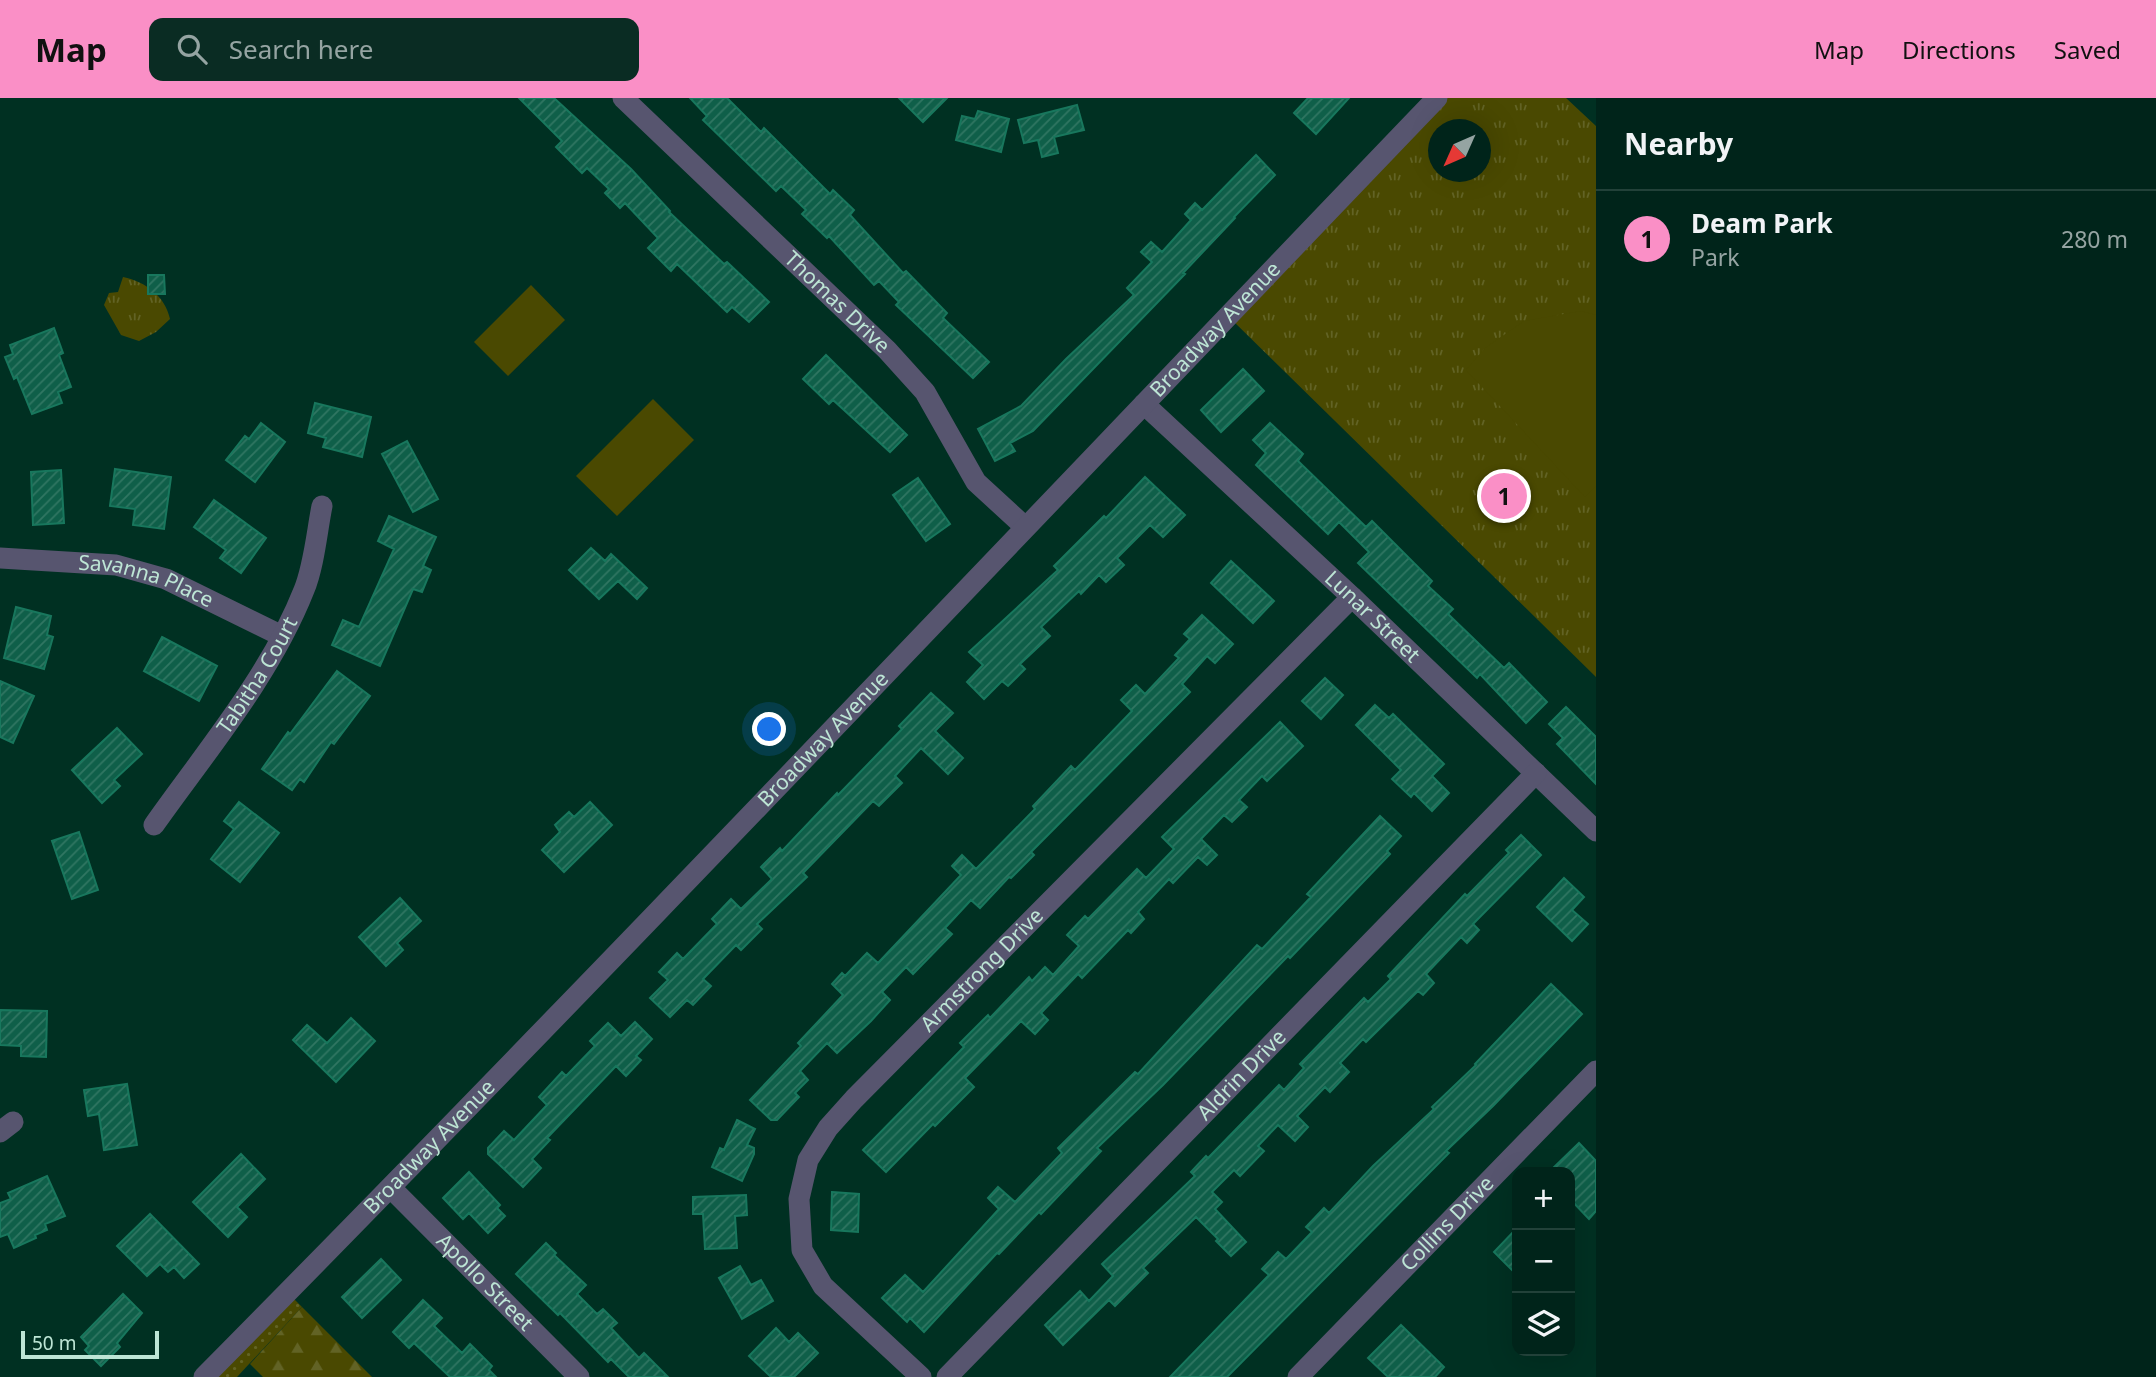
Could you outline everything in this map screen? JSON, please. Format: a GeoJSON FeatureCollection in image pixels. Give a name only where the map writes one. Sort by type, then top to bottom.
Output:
{"type":"FeatureCollection","features":[{"type":"Feature","properties":{"kind":"street","name":"Thomas Drive"},"geometry":{"type":"LineString","coordinates":[[623,98],[887,350],[925,392],[976,482],[1025,527]]}},
{"type":"Feature","properties":{"kind":"street","name":"Broadway Avenue"},"geometry":{"type":"LineString","coordinates":[[204,1377],[712,857],[1437,98]]}},
{"type":"Feature","properties":{"kind":"street","name":"Lunar Street"},"geometry":{"type":"LineString","coordinates":[[1144,404],[1352,597],[1596,831]]}},
{"type":"Feature","properties":{"kind":"street","name":"Tabitha Court"},"geometry":{"type":"LineString","coordinates":[[154,825],[261,673],[282,636],[305,588],[322,506]]}},
{"type":"Feature","properties":{"kind":"street","name":"Savanna Place"},"geometry":{"type":"LineString","coordinates":[[0,558],[116,565],[166,579],[282,636]]}},
{"type":"Feature","properties":{"kind":"street","name":"Armstrong Drive"},"geometry":{"type":"LineString","coordinates":[[921,1377],[823,1286],[802,1251],[799,1199],[808,1160],[828,1128],[853,1098],[1352,597]]}},
{"type":"Feature","properties":{"kind":"street","name":"Aldrin Drive"},"geometry":{"type":"LineString","coordinates":[[947,1377],[1535,773]]}},
{"type":"Feature","properties":{"kind":"street","name":"Collins Drive"},"geometry":{"type":"LineString","coordinates":[[1298,1377],[1596,1071]]}},
{"type":"Feature","properties":{"kind":"street","name":"Apollo Street"},"geometry":{"type":"LineString","coordinates":[[391,1188],[579,1377]]}},
{"type":"Feature","properties":{"kind":"green space"},"geometry":{"type":"Polygon","coordinates":[[[1437,98],[1566,98],[1596,126],[1596,677],[1228,316],[1437,98]]]}},
{"type":"Feature","properties":{"kind":"green space"},"geometry":{"type":"Polygon","coordinates":[[[123,277],[139,282],[153,291],[164,303],[170,319],[156,332],[139,341],[121,335],[104,305],[109,293],[118,292],[123,277]]]}},
{"type":"Feature","properties":{"kind":"green space"},"geometry":{"type":"Polygon","coordinates":[[[531,285],[565,320],[508,376],[474,342],[531,285]]]}},
{"type":"Feature","properties":{"kind":"green space"},"geometry":{"type":"Polygon","coordinates":[[[1581,311],[1596,315],[1596,486],[1585,497],[1466,370],[1485,348],[1524,321],[1581,311]]]}},
{"type":"Feature","properties":{"kind":"green space"},"geometry":{"type":"Polygon","coordinates":[[[653,399],[694,440],[617,516],[576,476],[653,399]]]}},
{"type":"Feature","properties":{"kind":"green space"},"geometry":{"type":"Polygon","coordinates":[[[287,1292],[302,1307],[237,1377],[204,1377],[287,1292]]]}},
{"type":"Feature","properties":{"kind":"green space"},"geometry":{"type":"Polygon","coordinates":[[[302,1307],[372,1377],[263,1377],[250,1364],[302,1307]]]}},
{"type":"Feature","properties":{"kind":"building"},"geometry":{"type":"Polygon","coordinates":[[[519,98],[554,98],[631,169],[669,212],[769,302],[749,322],[732,307],[727,312],[677,264],[671,271],[648,248],[658,238],[625,203],[620,208],[605,193],[609,189],[587,168],[582,173],[556,147],[562,141],[519,98]]]}},
{"type":"Feature","properties":{"kind":"building"},"geometry":{"type":"Polygon","coordinates":[[[690,98],[727,98],[761,132],[764,128],[830,194],[833,190],[854,210],[850,215],[903,273],[906,271],[947,313],[943,318],[989,362],[973,378],[896,305],[899,302],[879,281],[874,285],[829,236],[827,238],[802,214],[806,210],[781,186],[776,191],[703,120],[707,116],[690,98]]]}},
{"type":"Feature","properties":{"kind":"building"},"geometry":{"type":"Polygon","coordinates":[[[899,98],[947,98],[923,122],[899,98]]]}},
{"type":"Feature","properties":{"kind":"building"},"geometry":{"type":"Polygon","coordinates":[[[1308,98],[1349,98],[1316,134],[1294,113],[1308,98]]]}},
{"type":"Feature","properties":{"kind":"building"},"geometry":{"type":"Polygon","coordinates":[[[1077,105],[1084,130],[1054,137],[1058,153],[1042,157],[1038,140],[1024,143],[1018,120],[1077,105]]]}},
{"type":"Feature","properties":{"kind":"building"},"geometry":{"type":"Polygon","coordinates":[[[978,111],[1009,119],[1001,152],[956,140],[962,116],[975,119],[978,111]]]}},
{"type":"Feature","properties":{"kind":"building"},"geometry":{"type":"Polygon","coordinates":[[[1256,155],[1275,175],[1183,273],[1185,274],[1033,431],[1010,443],[1015,451],[995,461],[978,429],[1021,406],[1134,295],[1127,288],[1152,262],[1141,252],[1151,242],[1162,252],[1191,220],[1185,214],[1195,203],[1202,210],[1256,155]]]}},
{"type":"Feature","properties":{"kind":"building"},"geometry":{"type":"Polygon","coordinates":[[[148,275],[164,275],[165,294],[148,294],[148,275]]]}},
{"type":"Feature","properties":{"kind":"building"},"geometry":{"type":"Polygon","coordinates":[[[54,328],[63,353],[59,355],[71,387],[58,392],[62,403],[32,414],[17,377],[14,379],[5,357],[13,354],[10,345],[54,328]]]}},
{"type":"Feature","properties":{"kind":"building"},"geometry":{"type":"Polygon","coordinates":[[[826,355],[907,435],[890,452],[833,400],[829,404],[803,379],[826,355]]]}},
{"type":"Feature","properties":{"kind":"building"},"geometry":{"type":"Polygon","coordinates":[[[1243,369],[1264,391],[1221,432],[1201,410],[1243,369]]]}},
{"type":"Feature","properties":{"kind":"building"},"geometry":{"type":"Polygon","coordinates":[[[315,403],[371,417],[362,457],[323,447],[326,438],[308,433],[315,403]]]}},
{"type":"Feature","properties":{"kind":"building"},"geometry":{"type":"Polygon","coordinates":[[[261,423],[285,442],[255,482],[226,460],[245,436],[249,439],[261,423]]]}},
{"type":"Feature","properties":{"kind":"building"},"geometry":{"type":"Polygon","coordinates":[[[1270,423],[1303,454],[1298,461],[1366,527],[1372,521],[1432,581],[1428,586],[1453,609],[1448,614],[1504,668],[1509,663],[1547,702],[1526,723],[1480,674],[1477,678],[1358,563],[1369,552],[1339,522],[1328,534],[1256,465],[1266,453],[1253,440],[1270,423]]]}},
{"type":"Feature","properties":{"kind":"building"},"geometry":{"type":"Polygon","coordinates":[[[407,441],[438,499],[413,512],[382,454],[407,441]]]}},
{"type":"Feature","properties":{"kind":"building"},"geometry":{"type":"Polygon","coordinates":[[[115,469],[171,477],[164,529],[133,525],[135,509],[110,506],[115,469]]]}},
{"type":"Feature","properties":{"kind":"building"},"geometry":{"type":"Polygon","coordinates":[[[61,470],[64,523],[33,525],[31,472],[61,470]]]}},
{"type":"Feature","properties":{"kind":"building"},"geometry":{"type":"Polygon","coordinates":[[[1145,477],[1185,515],[1163,537],[1150,525],[1117,558],[1124,565],[1106,582],[1099,575],[1081,594],[1079,591],[1041,627],[1050,636],[1020,664],[1025,669],[1008,686],[1002,681],[984,699],[967,682],[983,665],[969,652],[1058,570],[1054,566],[1145,477]]]}},
{"type":"Feature","properties":{"kind":"building"},"geometry":{"type":"Polygon","coordinates":[[[918,478],[950,524],[926,541],[893,495],[918,478]]]}},
{"type":"Feature","properties":{"kind":"building"},"geometry":{"type":"Polygon","coordinates":[[[214,500],[266,538],[241,573],[220,558],[226,550],[194,527],[214,500]]]}},
{"type":"Feature","properties":{"kind":"building"},"geometry":{"type":"Polygon","coordinates":[[[389,516],[436,537],[423,566],[431,570],[422,592],[413,589],[380,666],[332,645],[343,620],[359,627],[394,549],[378,541],[389,516]]]}},
{"type":"Feature","properties":{"kind":"building"},"geometry":{"type":"Polygon","coordinates":[[[591,548],[605,561],[611,554],[647,588],[637,599],[618,581],[599,599],[569,570],[591,548]]]}},
{"type":"Feature","properties":{"kind":"building"},"geometry":{"type":"Polygon","coordinates":[[[1231,561],[1274,601],[1253,623],[1211,583],[1231,561]]]}},
{"type":"Feature","properties":{"kind":"building"},"geometry":{"type":"Polygon","coordinates":[[[16,607],[51,616],[47,635],[53,637],[44,669],[4,658],[16,607]]]}},
{"type":"Feature","properties":{"kind":"building"},"geometry":{"type":"Polygon","coordinates":[[[1202,615],[1233,644],[1215,663],[1207,656],[1182,684],[1190,692],[1031,852],[1034,855],[1011,878],[1009,877],[980,908],[971,900],[945,928],[952,934],[913,974],[906,967],[882,992],[890,1000],[871,1021],[837,1053],[827,1043],[800,1071],[808,1080],[795,1093],[799,1097],[777,1120],[771,1120],[750,1100],[801,1046],[798,1043],[843,995],[832,984],[842,973],[845,976],[867,953],[878,963],[961,875],[952,866],[962,855],[976,869],[1035,809],[1033,806],[1071,766],[1075,770],[1132,711],[1121,700],[1136,685],[1145,694],[1179,658],[1175,655],[1190,639],[1184,634],[1202,615]]]}},
{"type":"Feature","properties":{"kind":"building"},"geometry":{"type":"Polygon","coordinates":[[[162,637],[217,666],[199,701],[144,671],[162,637]]]}},
{"type":"Feature","properties":{"kind":"building"},"geometry":{"type":"Polygon","coordinates":[[[337,671],[370,696],[334,744],[331,742],[304,782],[300,779],[292,790],[262,769],[337,671]]]}},
{"type":"Feature","properties":{"kind":"building"},"geometry":{"type":"Polygon","coordinates":[[[1325,678],[1343,695],[1321,719],[1302,701],[1325,678]]]}},
{"type":"Feature","properties":{"kind":"building"},"geometry":{"type":"Polygon","coordinates":[[[0,681],[34,696],[13,743],[0,737],[0,681]]]}},
{"type":"Feature","properties":{"kind":"building"},"geometry":{"type":"Polygon","coordinates":[[[931,693],[953,713],[935,731],[963,758],[948,774],[921,748],[895,776],[902,783],[879,806],[873,801],[803,873],[807,877],[757,924],[762,929],[741,950],[736,945],[703,979],[711,986],[693,1005],[687,1000],[670,1017],[650,998],[668,980],[659,972],[677,953],[683,959],[717,924],[712,919],[731,899],[741,909],[772,879],[761,867],[780,848],[782,851],[837,793],[838,795],[902,729],[899,726],[931,693]]]}},
{"type":"Feature","properties":{"kind":"building"},"geometry":{"type":"Polygon","coordinates":[[[1375,705],[1389,718],[1393,714],[1444,764],[1432,776],[1449,793],[1432,811],[1414,793],[1411,797],[1392,779],[1401,770],[1356,725],[1375,705]]]}},
{"type":"Feature","properties":{"kind":"building"},"geometry":{"type":"Polygon","coordinates":[[[1566,707],[1596,737],[1596,784],[1557,744],[1563,738],[1549,724],[1566,707]]]}},
{"type":"Feature","properties":{"kind":"building"},"geometry":{"type":"Polygon","coordinates":[[[1280,722],[1303,746],[1267,781],[1262,776],[1239,800],[1247,807],[1232,822],[1224,815],[1201,839],[1217,855],[1207,865],[1198,857],[1173,883],[1169,879],[1138,912],[1144,919],[1131,933],[1128,930],[1082,978],[1078,974],[1041,1013],[1048,1020],[1035,1034],[1021,1021],[965,1078],[974,1087],[886,1172],[863,1150],[964,1047],[960,1043],[988,1015],[990,1018],[1029,977],[1032,981],[1045,967],[1053,975],[1079,946],[1067,935],[1085,916],[1088,919],[1137,869],[1146,878],[1174,849],[1162,837],[1280,722]]]}},
{"type":"Feature","properties":{"kind":"building"},"geometry":{"type":"Polygon","coordinates":[[[117,728],[142,754],[114,780],[120,786],[102,803],[72,770],[117,728]]]}},
{"type":"Feature","properties":{"kind":"building"},"geometry":{"type":"Polygon","coordinates":[[[239,802],[279,833],[240,882],[211,859],[234,829],[224,821],[239,802]]]}},
{"type":"Feature","properties":{"kind":"building"},"geometry":{"type":"Polygon","coordinates":[[[590,802],[612,825],[564,872],[542,850],[560,832],[555,825],[569,812],[574,817],[590,802]]]}},
{"type":"Feature","properties":{"kind":"building"},"geometry":{"type":"Polygon","coordinates":[[[1380,816],[1401,836],[1387,851],[1390,854],[1290,958],[1288,956],[1163,1085],[1097,1148],[1101,1151],[1041,1214],[1039,1212],[999,1254],[997,1253],[924,1332],[910,1318],[907,1322],[882,1298],[905,1275],[923,1292],[999,1209],[988,1198],[998,1187],[1015,1202],[1062,1153],[1058,1148],[1135,1072],[1138,1074],[1257,945],[1262,949],[1311,897],[1307,894],[1380,816]]]}},
{"type":"Feature","properties":{"kind":"building"},"geometry":{"type":"Polygon","coordinates":[[[79,832],[98,890],[72,899],[52,841],[79,832]]]}},
{"type":"Feature","properties":{"kind":"building"},"geometry":{"type":"Polygon","coordinates":[[[1521,835],[1541,855],[1473,924],[1479,930],[1467,943],[1461,937],[1426,974],[1434,983],[1423,995],[1418,991],[1366,1042],[1363,1039],[1340,1063],[1349,1072],[1330,1092],[1325,1087],[1297,1116],[1308,1127],[1295,1141],[1278,1125],[1258,1146],[1264,1151],[1240,1176],[1234,1170],[1212,1192],[1222,1202],[1215,1209],[1246,1242],[1231,1256],[1196,1217],[1143,1268],[1148,1273],[1115,1306],[1109,1300],[1063,1345],[1045,1325],[1080,1291],[1089,1301],[1113,1276],[1102,1264],[1195,1176],[1191,1172],[1279,1085],[1284,1090],[1304,1068],[1300,1064],[1364,998],[1368,1002],[1391,979],[1388,976],[1465,894],[1467,896],[1509,853],[1506,850],[1521,835]]]}},
{"type":"Feature","properties":{"kind":"building"},"geometry":{"type":"Polygon","coordinates":[[[1564,878],[1584,897],[1572,910],[1588,924],[1572,941],[1537,907],[1564,878]]]}},
{"type":"Feature","properties":{"kind":"building"},"geometry":{"type":"Polygon","coordinates":[[[400,898],[421,921],[397,943],[403,950],[386,966],[359,937],[400,898]]]}},
{"type":"Feature","properties":{"kind":"building"},"geometry":{"type":"Polygon","coordinates":[[[1551,984],[1582,1014],[1446,1151],[1449,1153],[1227,1377],[1170,1377],[1269,1275],[1262,1269],[1278,1252],[1286,1259],[1312,1232],[1306,1227],[1324,1208],[1329,1213],[1373,1166],[1434,1109],[1432,1107],[1476,1065],[1551,984]]]}},
{"type":"Feature","properties":{"kind":"building"},"geometry":{"type":"Polygon","coordinates":[[[0,1010],[47,1011],[46,1057],[21,1056],[21,1046],[0,1045],[0,1010]]]}},
{"type":"Feature","properties":{"kind":"building"},"geometry":{"type":"Polygon","coordinates":[[[351,1018],[375,1041],[336,1082],[293,1040],[307,1025],[327,1043],[351,1018]]]}},
{"type":"Feature","properties":{"kind":"building"},"geometry":{"type":"Polygon","coordinates":[[[635,1022],[652,1039],[636,1056],[641,1060],[626,1076],[616,1066],[547,1138],[550,1140],[532,1159],[541,1168],[523,1187],[488,1154],[488,1148],[504,1131],[514,1140],[547,1105],[539,1097],[562,1072],[566,1076],[595,1046],[590,1041],[608,1023],[621,1036],[635,1022]]]}},
{"type":"Feature","properties":{"kind":"building"},"geometry":{"type":"Polygon","coordinates":[[[127,1084],[137,1145],[104,1150],[99,1114],[88,1116],[84,1090],[127,1084]]]}},
{"type":"Feature","properties":{"kind":"building"},"geometry":{"type":"Polygon","coordinates":[[[737,1120],[755,1129],[747,1145],[754,1148],[754,1154],[742,1181],[712,1167],[720,1148],[724,1150],[737,1120]]]}},
{"type":"Feature","properties":{"kind":"building"},"geometry":{"type":"Polygon","coordinates":[[[1579,1143],[1596,1161],[1596,1211],[1589,1219],[1575,1204],[1575,1167],[1554,1167],[1579,1143]]]}},
{"type":"Feature","properties":{"kind":"building"},"geometry":{"type":"Polygon","coordinates":[[[241,1154],[265,1179],[237,1207],[247,1217],[228,1237],[193,1202],[241,1154]]]}},
{"type":"Feature","properties":{"kind":"building"},"geometry":{"type":"Polygon","coordinates":[[[469,1172],[500,1205],[497,1208],[505,1216],[488,1233],[469,1213],[463,1219],[443,1198],[469,1172]]]}},
{"type":"Feature","properties":{"kind":"building"},"geometry":{"type":"Polygon","coordinates":[[[47,1176],[65,1216],[45,1224],[47,1230],[14,1248],[8,1234],[0,1237],[0,1203],[11,1199],[8,1193],[47,1176]]]}},
{"type":"Feature","properties":{"kind":"building"},"geometry":{"type":"Polygon","coordinates":[[[832,1192],[859,1194],[858,1232],[831,1230],[832,1192]]]}},
{"type":"Feature","properties":{"kind":"building"},"geometry":{"type":"Polygon","coordinates":[[[746,1195],[747,1215],[735,1216],[737,1248],[705,1249],[703,1214],[693,1214],[693,1197],[746,1195]]]}},
{"type":"Feature","properties":{"kind":"building"},"geometry":{"type":"Polygon","coordinates":[[[150,1214],[199,1264],[184,1278],[174,1267],[168,1272],[160,1264],[147,1276],[117,1246],[150,1214]]]}},
{"type":"Feature","properties":{"kind":"building"},"geometry":{"type":"Polygon","coordinates":[[[1512,1233],[1512,1270],[1494,1252],[1512,1233]]]}},
{"type":"Feature","properties":{"kind":"building"},"geometry":{"type":"Polygon","coordinates":[[[546,1243],[556,1253],[554,1255],[586,1285],[577,1294],[597,1314],[603,1309],[617,1323],[611,1328],[639,1358],[644,1353],[668,1377],[629,1377],[611,1359],[608,1362],[560,1313],[558,1315],[516,1274],[546,1243]]]}},
{"type":"Feature","properties":{"kind":"building"},"geometry":{"type":"Polygon","coordinates":[[[381,1259],[401,1280],[362,1318],[342,1297],[381,1259]]]}},
{"type":"Feature","properties":{"kind":"building"},"geometry":{"type":"Polygon","coordinates":[[[740,1266],[751,1285],[761,1280],[773,1301],[742,1319],[719,1278],[740,1266]]]}},
{"type":"Feature","properties":{"kind":"building"},"geometry":{"type":"Polygon","coordinates":[[[123,1294],[142,1313],[117,1343],[120,1347],[101,1366],[85,1350],[89,1346],[81,1337],[123,1294]]]}},
{"type":"Feature","properties":{"kind":"building"},"geometry":{"type":"Polygon","coordinates":[[[423,1300],[442,1318],[434,1326],[462,1353],[470,1344],[492,1366],[489,1370],[496,1377],[450,1377],[414,1343],[409,1348],[393,1332],[423,1300]]]}},
{"type":"Feature","properties":{"kind":"building"},"geometry":{"type":"Polygon","coordinates":[[[1401,1325],[1444,1367],[1435,1377],[1388,1377],[1368,1358],[1401,1325]]]}},
{"type":"Feature","properties":{"kind":"building"},"geometry":{"type":"Polygon","coordinates":[[[776,1328],[789,1342],[798,1333],[818,1353],[794,1377],[771,1377],[749,1356],[776,1328]]]}},
{"type":"Feature","properties":{"kind":"place","name":"Deam Park"},"geometry":{"type":"Point","coordinates":[1504,496]}}]}
